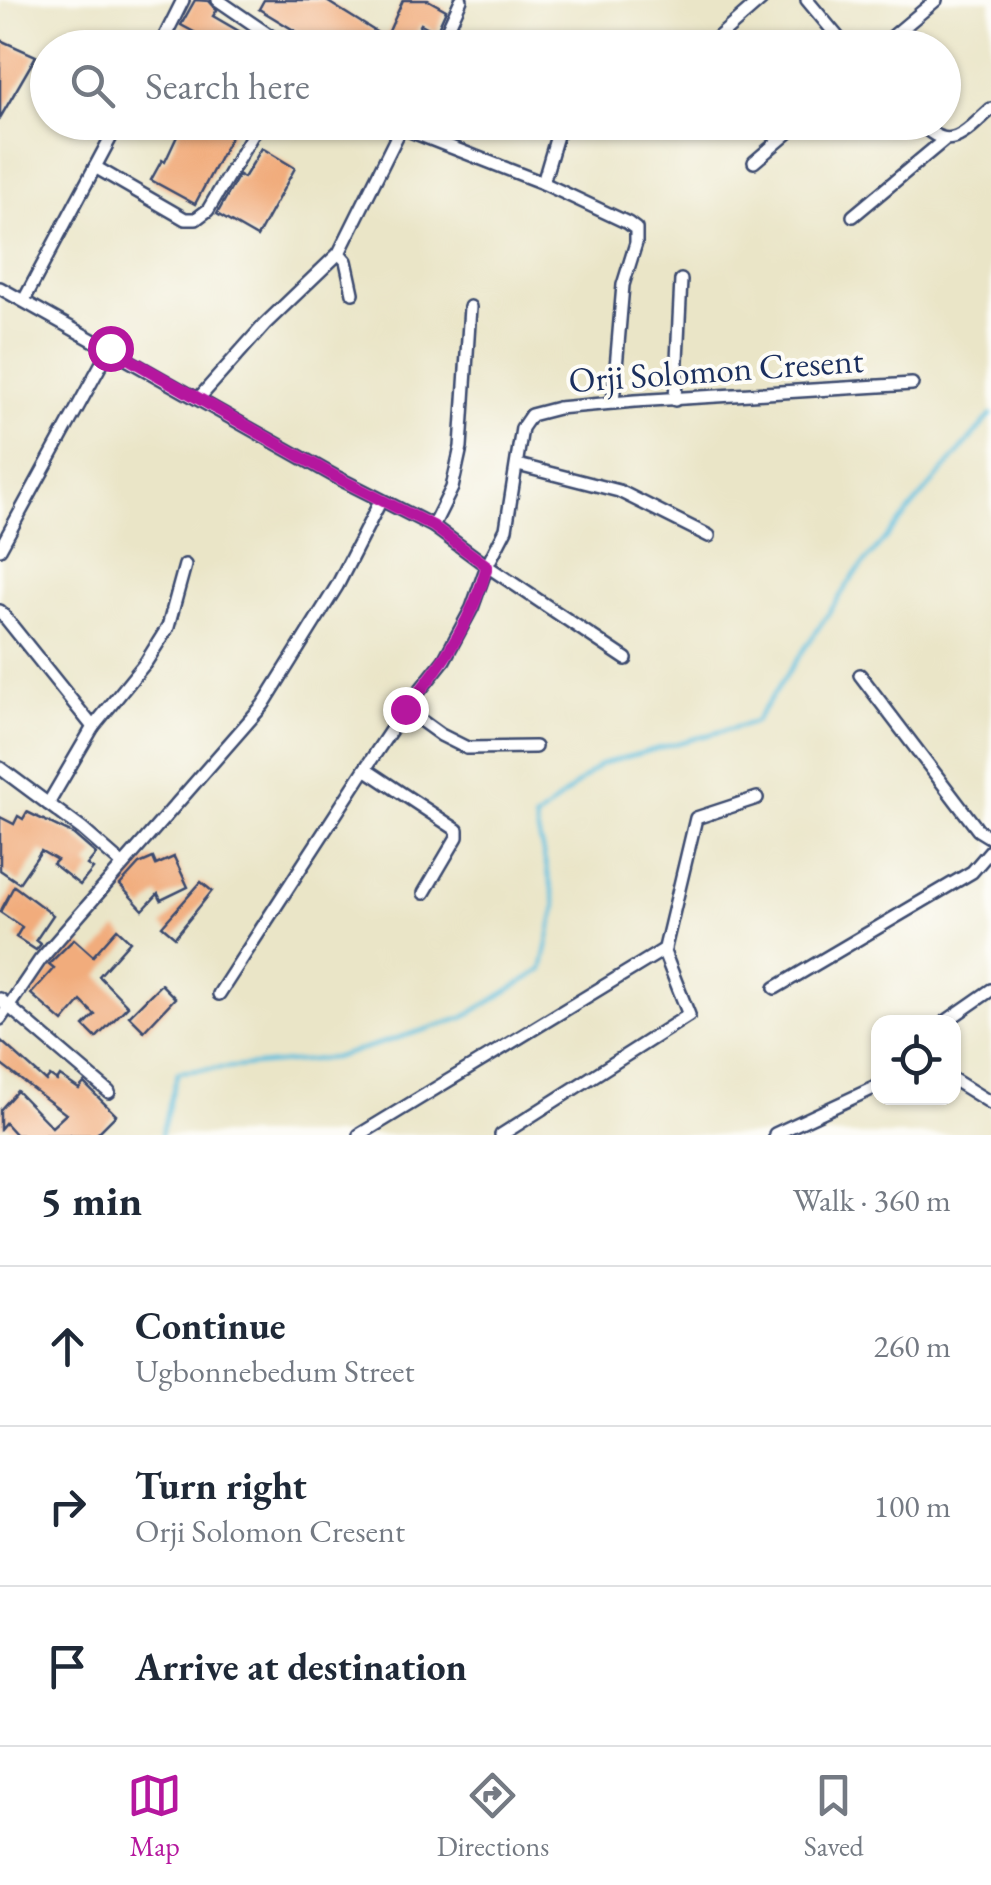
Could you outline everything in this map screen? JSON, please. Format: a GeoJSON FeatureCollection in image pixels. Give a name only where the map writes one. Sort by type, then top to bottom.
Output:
{"type":"FeatureCollection","features":[{"type":"Feature","properties":{"kind":"street"},"geometry":{"type":"LineString","coordinates":[[168,30],[183,0]]}},
{"type":"Feature","properties":{"kind":"street"},"geometry":{"type":"LineString","coordinates":[[218,0],[262,30]]}},
{"type":"Feature","properties":{"kind":"street"},"geometry":{"type":"LineString","coordinates":[[447,30],[462,0]]}},
{"type":"Feature","properties":{"kind":"street"},"geometry":{"type":"LineString","coordinates":[[727,30],[761,0]]}},
{"type":"Feature","properties":{"kind":"street"},"geometry":{"type":"LineString","coordinates":[[807,0],[832,30]]}},
{"type":"Feature","properties":{"kind":"street"},"geometry":{"type":"LineString","coordinates":[[900,30],[936,0]]}},
{"type":"Feature","properties":{"kind":"street"},"geometry":{"type":"LineString","coordinates":[[961,134],[991,110]]}},
{"type":"Feature","properties":{"kind":"street"},"geometry":{"type":"LineString","coordinates":[[24,300],[109,140]]}},
{"type":"Feature","properties":{"kind":"street"},"geometry":{"type":"LineString","coordinates":[[95,167],[185,219],[196,219],[208,210],[249,140]]}},
{"type":"Feature","properties":{"kind":"street"},"geometry":{"type":"LineString","coordinates":[[199,398],[265,324],[339,253],[396,140]]}},
{"type":"Feature","properties":{"kind":"street"},"geometry":{"type":"LineString","coordinates":[[439,140],[628,222],[638,233],[623,285],[613,403]]}},
{"type":"Feature","properties":{"kind":"street"},"geometry":{"type":"LineString","coordinates":[[543,183],[556,140]]}},
{"type":"Feature","properties":{"kind":"street"},"geometry":{"type":"LineString","coordinates":[[754,162],[780,140]]}},
{"type":"Feature","properties":{"kind":"street"},"geometry":{"type":"LineString","coordinates":[[853,216],[943,141]]}},
{"type":"Feature","properties":{"kind":"street"},"geometry":{"type":"LineString","coordinates":[[339,253],[346,261],[353,293]]}},
{"type":"Feature","properties":{"kind":"street"},"geometry":{"type":"LineString","coordinates":[[675,400],[681,280]]}},
{"type":"Feature","properties":{"kind":"street"},"geometry":{"type":"LineString","coordinates":[[0,306],[4,290],[433,526],[626,659]]}},
{"type":"Feature","properties":{"kind":"street"},"geometry":{"type":"LineString","coordinates":[[433,526],[452,488],[461,447],[470,306]]}},
{"type":"Feature","properties":{"kind":"street"},"geometry":{"type":"LineString","coordinates":[[0,549],[110,348]]}},
{"type":"Feature","properties":{"kind":"street","name":"Orji Solomon Cresent"},"geometry":{"type":"LineString","coordinates":[[220,994],[365,768],[444,660],[472,608],[506,529],[522,428],[531,415],[558,408],[613,403],[912,384]]}},
{"type":"Feature","properties":{"kind":"street"},"geometry":{"type":"LineString","coordinates":[[518,464],[619,491],[708,536]]}},
{"type":"Feature","properties":{"kind":"street"},"geometry":{"type":"LineString","coordinates":[[0,1018],[4,1003],[40,960],[263,706],[338,586],[381,500]]}},
{"type":"Feature","properties":{"kind":"street"},"geometry":{"type":"LineString","coordinates":[[48,804],[93,728],[168,627],[185,565]]}},
{"type":"Feature","properties":{"kind":"street"},"geometry":{"type":"LineString","coordinates":[[0,611],[93,728]]}},
{"type":"Feature","properties":{"kind":"street"},"geometry":{"type":"LineString","coordinates":[[860,675],[978,830],[991,838]]}},
{"type":"Feature","properties":{"kind":"street"},"geometry":{"type":"LineString","coordinates":[[405,709],[467,748],[535,747]]}},
{"type":"Feature","properties":{"kind":"street"},"geometry":{"type":"LineString","coordinates":[[0,768],[122,864]]}},
{"type":"Feature","properties":{"kind":"street"},"geometry":{"type":"LineString","coordinates":[[365,768],[456,830],[457,837],[424,893]]}},
{"type":"Feature","properties":{"kind":"street"},"geometry":{"type":"LineString","coordinates":[[501,1135],[689,1014],[665,950],[696,818],[757,798]]}},
{"type":"Feature","properties":{"kind":"street"},"geometry":{"type":"LineString","coordinates":[[776,988],[972,872],[991,850]]}},
{"type":"Feature","properties":{"kind":"street"},"geometry":{"type":"LineString","coordinates":[[359,1135],[665,950]]}},
{"type":"Feature","properties":{"kind":"street"},"geometry":{"type":"LineString","coordinates":[[955,1015],[991,990]]}},
{"type":"Feature","properties":{"kind":"street"},"geometry":{"type":"LineString","coordinates":[[4,1003],[109,1092]]}},
{"type":"Feature","properties":{"kind":"street"},"geometry":{"type":"LineString","coordinates":[[961,1084],[991,1103]]}},
{"type":"Feature","properties":{"kind":"street"},"geometry":{"type":"LineString","coordinates":[[778,1135],[871,1089]]}},
{"type":"Feature","properties":{"kind":"building"},"geometry":{"type":"Polygon","coordinates":[[[195,0],[209,1],[217,10],[213,16],[237,30],[190,30],[181,25],[195,0]]]}},
{"type":"Feature","properties":{"kind":"building"},"geometry":{"type":"Polygon","coordinates":[[[264,0],[325,0],[373,30],[294,30],[259,9],[264,0]]]}},
{"type":"Feature","properties":{"kind":"building"},"geometry":{"type":"Polygon","coordinates":[[[403,0],[428,0],[446,10],[437,30],[421,24],[418,30],[390,30],[403,0]]]}},
{"type":"Feature","properties":{"kind":"building"},"geometry":{"type":"Polygon","coordinates":[[[0,40],[30,53],[30,66],[0,118],[0,40]]]}},
{"type":"Feature","properties":{"kind":"building"},"geometry":{"type":"Polygon","coordinates":[[[175,140],[229,140],[195,204],[151,180],[162,160],[165,162],[175,140]]]}},
{"type":"Feature","properties":{"kind":"building"},"geometry":{"type":"Polygon","coordinates":[[[262,148],[295,168],[257,237],[217,214],[239,175],[244,178],[262,148]]]}},
{"type":"Feature","properties":{"kind":"building"},"geometry":{"type":"Polygon","coordinates":[[[27,812],[73,834],[96,854],[87,865],[93,869],[80,885],[53,864],[57,860],[41,851],[19,883],[0,870],[0,817],[14,824],[18,816],[23,819],[27,812]]]}},
{"type":"Feature","properties":{"kind":"building"},"geometry":{"type":"Polygon","coordinates":[[[174,857],[188,887],[161,900],[158,894],[143,910],[120,885],[139,864],[153,858],[156,865],[174,857]]]}},
{"type":"Feature","properties":{"kind":"building"},"geometry":{"type":"Polygon","coordinates":[[[201,882],[212,891],[175,937],[162,926],[201,882]]]}},
{"type":"Feature","properties":{"kind":"building"},"geometry":{"type":"Polygon","coordinates":[[[14,886],[53,915],[36,940],[41,944],[36,950],[16,937],[22,927],[0,912],[14,886]]]}},
{"type":"Feature","properties":{"kind":"building"},"geometry":{"type":"Polygon","coordinates":[[[117,929],[130,941],[99,976],[128,1006],[96,1038],[84,1026],[95,1015],[81,1001],[63,1022],[31,994],[54,968],[49,964],[74,939],[93,956],[117,929]]]}},
{"type":"Feature","properties":{"kind":"building"},"geometry":{"type":"Polygon","coordinates":[[[161,984],[175,998],[144,1031],[129,1016],[161,984]]]}},
{"type":"Feature","properties":{"kind":"building"},"geometry":{"type":"Polygon","coordinates":[[[0,1040],[46,1081],[50,1076],[57,1081],[60,1076],[79,1089],[84,1083],[116,1115],[96,1135],[16,1135],[5,1123],[0,1129],[0,1110],[17,1091],[52,1127],[66,1114],[0,1064],[0,1040]]]}},
{"type":"Feature","properties":{"kind":"waterway"},"geometry":{"type":"LineString","coordinates":[[161,1135],[178,1072],[333,1058],[463,1018],[542,970],[556,906],[535,820],[601,764],[755,722],[855,574],[991,415]]}},
{"type":"Feature","properties":{"kind":"route"},"geometry":{"type":"LineString","coordinates":[[110,348],[338,478],[433,526],[487,566],[472,608],[444,660],[405,709]]}}]}
